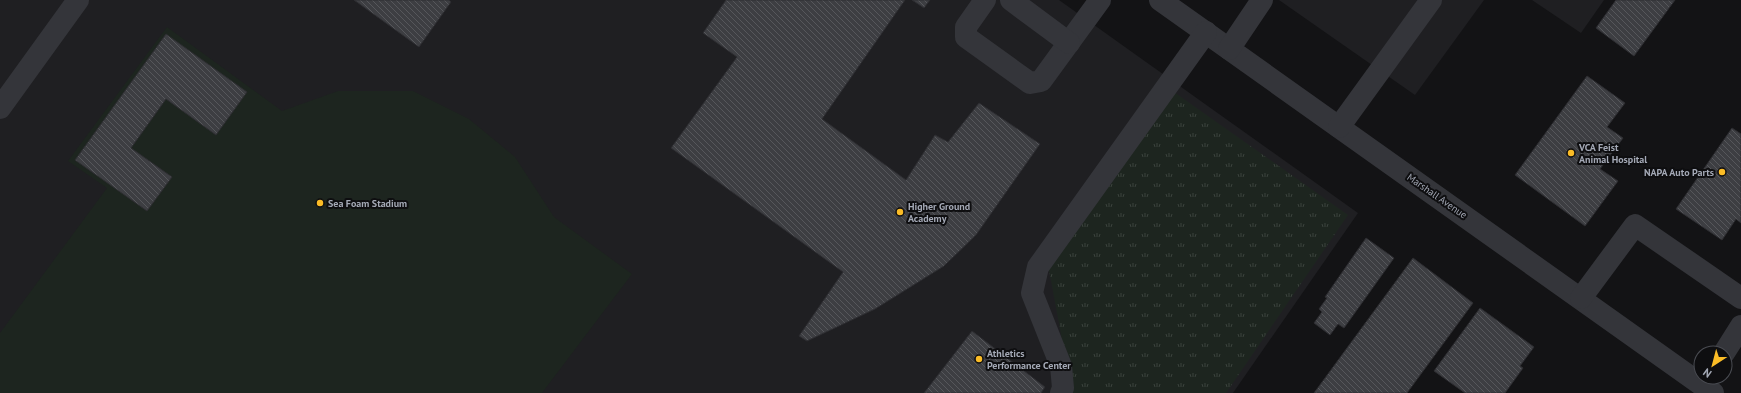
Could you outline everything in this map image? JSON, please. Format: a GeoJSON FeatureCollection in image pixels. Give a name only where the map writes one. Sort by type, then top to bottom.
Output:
{"type":"FeatureCollection","features":[{"type":"Feature","properties":{"kind":"street"},"geometry":{"type":"LineString","coordinates":[[0,108],[78,0]]}},
{"type":"Feature","properties":{"kind":"street"},"geometry":{"type":"LineString","coordinates":[[985,0],[966,27],[966,37],[1030,83],[1041,81],[1100,0]]}},
{"type":"Feature","properties":{"kind":"street"},"geometry":{"type":"LineString","coordinates":[[1011,0],[1068,43]]}},
{"type":"Feature","properties":{"kind":"street","name":"Marshall Avenue"},"geometry":{"type":"LineString","coordinates":[[1160,0],[1581,298],[1693,374]]}},
{"type":"Feature","properties":{"kind":"street"},"geometry":{"type":"LineString","coordinates":[[1229,49],[1262,0]]}},
{"type":"Feature","properties":{"kind":"street"},"geometry":{"type":"LineString","coordinates":[[1339,127],[1431,0]]}},
{"type":"Feature","properties":{"kind":"street"},"geometry":{"type":"LineString","coordinates":[[1062,393],[1063,388],[1060,366],[1032,293],[1038,267],[1206,32]]}},
{"type":"Feature","properties":{"kind":"street"},"geometry":{"type":"LineString","coordinates":[[1581,298],[1635,224],[1741,298]]}},
{"type":"Feature","properties":{"kind":"street"},"geometry":{"type":"LineString","coordinates":[[1729,345],[1741,326]]}},
{"type":"Feature","properties":{"kind":"shaded area"},"geometry":{"type":"Polygon","coordinates":[[[0,0],[1059,0],[1358,213],[1233,393],[0,393],[0,0]]]}},
{"type":"Feature","properties":{"kind":"shaded area"},"geometry":{"type":"Polygon","coordinates":[[[1279,0],[1484,0],[1415,95],[1279,0]]]}},
{"type":"Feature","properties":{"kind":"shaded area"},"geometry":{"type":"Polygon","coordinates":[[[1532,0],[1604,0],[1581,33],[1532,0]]]}},
{"type":"Feature","properties":{"kind":"green space","name":"Sea Foam Stadium"},"geometry":{"type":"Polygon","coordinates":[[[167,27],[282,111],[338,91],[413,91],[469,119],[515,157],[554,217],[632,274],[542,393],[0,393],[0,333],[107,188],[68,161],[167,27]]]}},
{"type":"Feature","properties":{"kind":"green space"},"geometry":{"type":"Polygon","coordinates":[[[1174,92],[1348,215],[1226,393],[1072,393],[1048,265],[1174,92]]]}},
{"type":"Feature","properties":{"kind":"building"},"geometry":{"type":"Polygon","coordinates":[[[354,0],[449,0],[451,2],[419,47],[354,0]]]}},
{"type":"Feature","properties":{"kind":"building"},"geometry":{"type":"Polygon","coordinates":[[[726,0],[905,0],[822,119],[906,180],[935,135],[948,142],[979,103],[1040,144],[976,235],[944,266],[875,309],[807,341],[799,336],[843,272],[671,148],[737,57],[703,33],[726,0]]]}},
{"type":"Feature","properties":{"kind":"building"},"geometry":{"type":"Polygon","coordinates":[[[912,0],[930,0],[924,8],[912,0]]]}},
{"type":"Feature","properties":{"kind":"building"},"geometry":{"type":"Polygon","coordinates":[[[1616,0],[1675,0],[1634,56],[1596,28],[1616,0]]]}},
{"type":"Feature","properties":{"kind":"building"},"geometry":{"type":"Polygon","coordinates":[[[166,34],[247,92],[216,135],[166,99],[131,148],[172,177],[147,211],[75,160],[166,34]]]}},
{"type":"Feature","properties":{"kind":"building","name":"VCA Feist Animal Hospital"},"geometry":{"type":"Polygon","coordinates":[[[1587,76],[1625,103],[1607,127],[1623,138],[1600,169],[1618,181],[1585,226],[1515,175],[1587,76]]]}},
{"type":"Feature","properties":{"kind":"building","name":"NAPA Auto Parts"},"geometry":{"type":"Polygon","coordinates":[[[1732,128],[1741,134],[1741,223],[1736,219],[1722,240],[1676,209],[1732,128]]]}},
{"type":"Feature","properties":{"kind":"building"},"geometry":{"type":"Polygon","coordinates":[[[1366,238],[1394,258],[1344,328],[1338,324],[1330,335],[1314,323],[1322,312],[1319,309],[1327,298],[1325,297],[1366,238]]]}},
{"type":"Feature","properties":{"kind":"building"},"geometry":{"type":"Polygon","coordinates":[[[1413,258],[1473,303],[1407,393],[1314,393],[1413,258]]]}},
{"type":"Feature","properties":{"kind":"building"},"geometry":{"type":"Polygon","coordinates":[[[1480,308],[1534,347],[1520,366],[1523,368],[1505,393],[1465,393],[1434,371],[1480,308]]]}},
{"type":"Feature","properties":{"kind":"building","name":"Athletics Performance Center"},"geometry":{"type":"Polygon","coordinates":[[[972,331],[1045,387],[1041,393],[924,393],[972,331]]]}},
{"type":"Feature","properties":{"kind":"place","name":"VCA Feist Animal Hospital"},"geometry":{"type":"Point","coordinates":[1571,153]}},
{"type":"Feature","properties":{"kind":"place","name":"NAPA Auto Parts"},"geometry":{"type":"Point","coordinates":[1722,172]}},
{"type":"Feature","properties":{"kind":"place","name":"Sea Foam Stadium"},"geometry":{"type":"Point","coordinates":[320,203]}},
{"type":"Feature","properties":{"kind":"place","name":"Higher Ground Academy"},"geometry":{"type":"Point","coordinates":[900,212]}},
{"type":"Feature","properties":{"kind":"place","name":"Athletics Performance Center"},"geometry":{"type":"Point","coordinates":[979,359]}}]}
